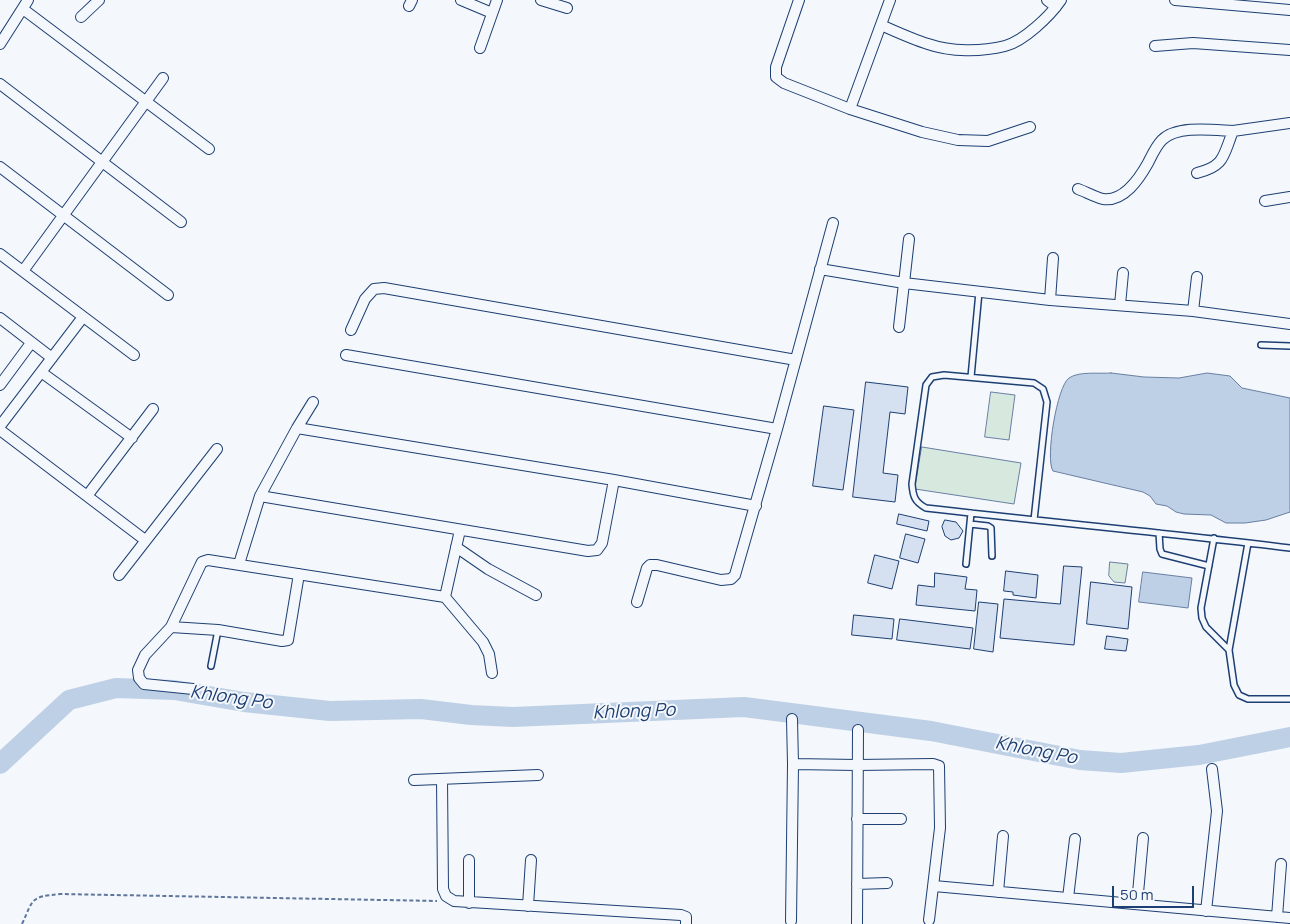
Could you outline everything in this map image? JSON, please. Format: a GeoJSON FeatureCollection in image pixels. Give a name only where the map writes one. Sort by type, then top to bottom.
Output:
{"type":"FeatureCollection","features":[{"type":"Feature","properties":{"kind":"street"},"geometry":{"type":"LineString","coordinates":[[81,17],[99,0]]}},
{"type":"Feature","properties":{"kind":"street"},"geometry":{"type":"LineString","coordinates":[[461,0],[492,13]]}},
{"type":"Feature","properties":{"kind":"street"},"geometry":{"type":"LineString","coordinates":[[480,48],[497,0]]}},
{"type":"Feature","properties":{"kind":"street"},"geometry":{"type":"LineString","coordinates":[[541,0],[567,8]]}},
{"type":"Feature","properties":{"kind":"street"},"geometry":{"type":"LineString","coordinates":[[798,0],[776,67],[776,77],[784,83],[850,109],[922,132],[958,140],[988,141],[1030,127]]}},
{"type":"Feature","properties":{"kind":"street"},"geometry":{"type":"LineString","coordinates":[[850,109],[890,0]]}},
{"type":"Feature","properties":{"kind":"street"},"geometry":{"type":"LineString","coordinates":[[881,25],[928,45],[980,50],[1006,46],[1023,37],[1059,4],[1047,0]]}},
{"type":"Feature","properties":{"kind":"street"},"geometry":{"type":"LineString","coordinates":[[1176,0],[1285,6]]}},
{"type":"Feature","properties":{"kind":"street"},"geometry":{"type":"LineString","coordinates":[[0,44],[26,4],[145,102],[208,149]]}},
{"type":"Feature","properties":{"kind":"street"},"geometry":{"type":"LineString","coordinates":[[1154,46],[1193,43],[1290,50]]}},
{"type":"Feature","properties":{"kind":"street"},"geometry":{"type":"LineString","coordinates":[[23,271],[162,78]]}},
{"type":"Feature","properties":{"kind":"street"},"geometry":{"type":"LineString","coordinates":[[0,84],[181,222]]}},
{"type":"Feature","properties":{"kind":"street"},"geometry":{"type":"LineString","coordinates":[[1078,189],[1102,199],[1114,199],[1125,192],[1138,179],[1162,140],[1172,134],[1195,129],[1233,131],[1290,123]]}},
{"type":"Feature","properties":{"kind":"street"},"geometry":{"type":"LineString","coordinates":[[1197,172],[1211,169],[1219,164],[1233,131]]}},
{"type":"Feature","properties":{"kind":"street"},"geometry":{"type":"LineString","coordinates":[[0,167],[168,295]]}},
{"type":"Feature","properties":{"kind":"street"},"geometry":{"type":"LineString","coordinates":[[1265,201],[1290,197]]}},
{"type":"Feature","properties":{"kind":"street"},"geometry":{"type":"LineString","coordinates":[[637,602],[646,568],[650,565],[721,580],[731,579],[735,575],[756,506],[833,223]]}},
{"type":"Feature","properties":{"kind":"street"},"geometry":{"type":"LineString","coordinates":[[899,327],[909,239]]}},
{"type":"Feature","properties":{"kind":"street"},"geometry":{"type":"LineString","coordinates":[[0,254],[134,355]]}},
{"type":"Feature","properties":{"kind":"street"},"geometry":{"type":"LineString","coordinates":[[1050,300],[1053,258]]}},
{"type":"Feature","properties":{"kind":"street"},"geometry":{"type":"LineString","coordinates":[[820,269],[904,283],[979,292],[1050,300],[1193,311],[1290,324]]}},
{"type":"Feature","properties":{"kind":"street"},"geometry":{"type":"LineString","coordinates":[[1120,305],[1123,273]]}},
{"type":"Feature","properties":{"kind":"street"},"geometry":{"type":"LineString","coordinates":[[1193,311],[1197,277]]}},
{"type":"Feature","properties":{"kind":"street"},"geometry":{"type":"LineString","coordinates":[[351,330],[366,299],[374,289],[384,288],[796,360]]}},
{"type":"Feature","properties":{"kind":"street"},"geometry":{"type":"LineString","coordinates":[[83,317],[0,428],[145,540]]}},
{"type":"Feature","properties":{"kind":"street"},"geometry":{"type":"LineString","coordinates":[[0,318],[52,358]]}},
{"type":"Feature","properties":{"kind":"street"},"geometry":{"type":"LineString","coordinates":[[0,385],[31,343]]}},
{"type":"Feature","properties":{"kind":"street"},"geometry":{"type":"LineString","coordinates":[[346,355],[777,429]]}},
{"type":"Feature","properties":{"kind":"street"},"geometry":{"type":"LineString","coordinates":[[41,372],[132,438]]}},
{"type":"Feature","properties":{"kind":"street"},"geometry":{"type":"LineString","coordinates":[[239,564],[260,496],[313,402]]}},
{"type":"Feature","properties":{"kind":"street"},"geometry":{"type":"LineString","coordinates":[[87,496],[153,408]]}},
{"type":"Feature","properties":{"kind":"street"},"geometry":{"type":"LineString","coordinates":[[297,428],[614,480],[756,506]]}},
{"type":"Feature","properties":{"kind":"street"},"geometry":{"type":"LineString","coordinates":[[119,575],[217,449]]}},
{"type":"Feature","properties":{"kind":"street"},"geometry":{"type":"LineString","coordinates":[[260,496],[588,551],[598,550],[602,543],[614,480]]}},
{"type":"Feature","properties":{"kind":"street"},"geometry":{"type":"LineString","coordinates":[[445,597],[460,530]]}},
{"type":"Feature","properties":{"kind":"street"},"geometry":{"type":"LineString","coordinates":[[456,546],[488,569],[536,595]]}},
{"type":"Feature","properties":{"kind":"street"},"geometry":{"type":"LineString","coordinates":[[193,689],[144,684],[139,678],[138,670],[145,655],[171,627],[202,562],[208,560],[445,597],[483,642],[489,654],[492,673]]}},
{"type":"Feature","properties":{"kind":"street"},"geometry":{"type":"LineString","coordinates":[[171,627],[218,630],[282,641],[288,640],[299,574]]}},
{"type":"Feature","properties":{"kind":"street"},"geometry":{"type":"LineString","coordinates":[[791,921],[792,719]]}},
{"type":"Feature","properties":{"kind":"street"},"geometry":{"type":"LineString","coordinates":[[857,924],[858,730]]}},
{"type":"Feature","properties":{"kind":"street"},"geometry":{"type":"LineString","coordinates":[[793,764],[933,764],[939,766],[940,828],[929,920]]}},
{"type":"Feature","properties":{"kind":"street"},"geometry":{"type":"LineString","coordinates":[[1206,911],[1217,820],[1212,769]]}},
{"type":"Feature","properties":{"kind":"street"},"geometry":{"type":"LineString","coordinates":[[414,780],[538,775]]}},
{"type":"Feature","properties":{"kind":"street"},"geometry":{"type":"LineString","coordinates":[[442,780],[443,889],[446,896],[454,901],[680,914],[686,918],[686,924]]}},
{"type":"Feature","properties":{"kind":"street"},"geometry":{"type":"LineString","coordinates":[[857,819],[901,819]]}},
{"type":"Feature","properties":{"kind":"street"},"geometry":{"type":"LineString","coordinates":[[998,892],[1003,836]]}},
{"type":"Feature","properties":{"kind":"street"},"geometry":{"type":"LineString","coordinates":[[1137,904],[1143,838]]}},
{"type":"Feature","properties":{"kind":"street"},"geometry":{"type":"LineString","coordinates":[[1068,898],[1075,839]]}},
{"type":"Feature","properties":{"kind":"street"},"geometry":{"type":"LineString","coordinates":[[469,860],[469,903]]}},
{"type":"Feature","properties":{"kind":"street"},"geometry":{"type":"LineString","coordinates":[[528,906],[531,860]]}},
{"type":"Feature","properties":{"kind":"street"},"geometry":{"type":"LineString","coordinates":[[1277,917],[1281,864]]}},
{"type":"Feature","properties":{"kind":"street"},"geometry":{"type":"LineString","coordinates":[[857,884],[888,883]]}},
{"type":"Feature","properties":{"kind":"street"},"geometry":{"type":"LineString","coordinates":[[934,886],[1290,918]]}},
{"type":"Feature","properties":{"kind":"lane"},"geometry":{"type":"LineString","coordinates":[[971,377],[979,292]]}},
{"type":"Feature","properties":{"kind":"lane"},"geometry":{"type":"LineString","coordinates":[[1261,345],[1290,346]]}},
{"type":"Feature","properties":{"kind":"lane"},"geometry":{"type":"LineString","coordinates":[[1034,520],[1047,402],[1043,389],[1034,383],[944,375],[932,377],[926,385],[912,484],[913,495],[917,504],[926,508],[1034,520],[1214,538],[1290,548]]}},
{"type":"Feature","properties":{"kind":"lane"},"geometry":{"type":"LineString","coordinates":[[966,564],[971,513]]}},
{"type":"Feature","properties":{"kind":"lane"},"geometry":{"type":"LineString","coordinates":[[970,524],[991,528],[992,556]]}},
{"type":"Feature","properties":{"kind":"lane"},"geometry":{"type":"LineString","coordinates":[[1159,533],[1162,554],[1209,566]]}},
{"type":"Feature","properties":{"kind":"lane"},"geometry":{"type":"LineString","coordinates":[[1214,538],[1201,608],[1202,618],[1206,627],[1229,650]]}},
{"type":"Feature","properties":{"kind":"lane"},"geometry":{"type":"LineString","coordinates":[[1248,543],[1229,650],[1234,685],[1239,695],[1248,699],[1290,699]]}},
{"type":"Feature","properties":{"kind":"lane"},"geometry":{"type":"LineString","coordinates":[[211,666],[218,630]]}},
{"type":"Feature","properties":{"kind":"path"},"geometry":{"type":"LineString","coordinates":[[22,924],[32,902],[39,896],[60,894],[454,901]]}},
{"type":"Feature","properties":{"kind":"shaded area"},"geometry":{"type":"Polygon","coordinates":[[[991,392],[1015,395],[1009,440],[985,437],[991,392]]]}},
{"type":"Feature","properties":{"kind":"shaded area"},"geometry":{"type":"Polygon","coordinates":[[[922,447],[1021,463],[1014,504],[915,489],[922,447]]]}},
{"type":"Feature","properties":{"kind":"shaded area"},"geometry":{"type":"Polygon","coordinates":[[[1110,562],[1128,564],[1125,583],[1114,582],[1109,576],[1110,562]]]}},
{"type":"Feature","properties":{"kind":"water"},"geometry":{"type":"Polygon","coordinates":[[[1111,373],[1144,377],[1179,378],[1207,373],[1230,376],[1242,388],[1290,398],[1290,512],[1266,520],[1226,523],[1211,515],[1176,512],[1167,506],[1156,504],[1150,496],[1143,492],[1053,471],[1050,453],[1051,438],[1060,394],[1065,384],[1069,378],[1078,374],[1111,373]]]}},
{"type":"Feature","properties":{"kind":"water"},"geometry":{"type":"Polygon","coordinates":[[[1143,572],[1192,578],[1188,608],[1139,602],[1143,572]]]}},
{"type":"Feature","properties":{"kind":"building"},"geometry":{"type":"Polygon","coordinates":[[[866,382],[908,387],[905,414],[890,412],[883,473],[898,475],[895,502],[853,497],[866,382]]]}},
{"type":"Feature","properties":{"kind":"building"},"geometry":{"type":"Polygon","coordinates":[[[824,406],[854,410],[843,490],[813,486],[824,406]]]}},
{"type":"Feature","properties":{"kind":"building"},"geometry":{"type":"Polygon","coordinates":[[[899,514],[929,521],[927,531],[897,524],[899,514]]]}},
{"type":"Feature","properties":{"kind":"building"},"geometry":{"type":"Polygon","coordinates":[[[945,520],[956,522],[963,531],[959,538],[951,540],[945,536],[942,527],[945,520]]]}},
{"type":"Feature","properties":{"kind":"building"},"geometry":{"type":"Polygon","coordinates":[[[906,534],[925,539],[918,563],[900,558],[906,534]]]}},
{"type":"Feature","properties":{"kind":"building"},"geometry":{"type":"Polygon","coordinates":[[[875,555],[899,561],[892,589],[868,583],[875,555]]]}},
{"type":"Feature","properties":{"kind":"building"},"geometry":{"type":"Polygon","coordinates":[[[1064,566],[1082,567],[1074,645],[1000,638],[1004,599],[1060,604],[1064,566]]]}},
{"type":"Feature","properties":{"kind":"building"},"geometry":{"type":"Polygon","coordinates":[[[1006,571],[1038,575],[1036,598],[1013,595],[1013,592],[1004,591],[1006,571]]]}},
{"type":"Feature","properties":{"kind":"building"},"geometry":{"type":"Polygon","coordinates":[[[935,573],[967,577],[965,589],[977,590],[975,611],[916,605],[918,585],[934,587],[935,573]]]}},
{"type":"Feature","properties":{"kind":"building"},"geometry":{"type":"Polygon","coordinates":[[[1091,582],[1132,587],[1128,629],[1087,624],[1091,582]]]}},
{"type":"Feature","properties":{"kind":"building"},"geometry":{"type":"Polygon","coordinates":[[[979,602],[998,604],[993,652],[974,649],[979,602]]]}},
{"type":"Feature","properties":{"kind":"building"},"geometry":{"type":"Polygon","coordinates":[[[854,615],[894,619],[892,639],[852,635],[854,615]]]}},
{"type":"Feature","properties":{"kind":"building"},"geometry":{"type":"Polygon","coordinates":[[[900,619],[973,628],[970,649],[897,640],[900,619]]]}},
{"type":"Feature","properties":{"kind":"building"},"geometry":{"type":"Polygon","coordinates":[[[1107,636],[1128,639],[1126,651],[1105,649],[1107,636]]]}},
{"type":"Feature","properties":{"kind":"waterway","name":"Khlong Po"},"geometry":{"type":"LineString","coordinates":[[0,764],[69,700],[116,688],[174,690],[244,702],[330,711],[421,709],[471,715],[513,717],[744,707],[931,731],[1080,760],[1121,763],[1199,755],[1290,737]]}}]}
